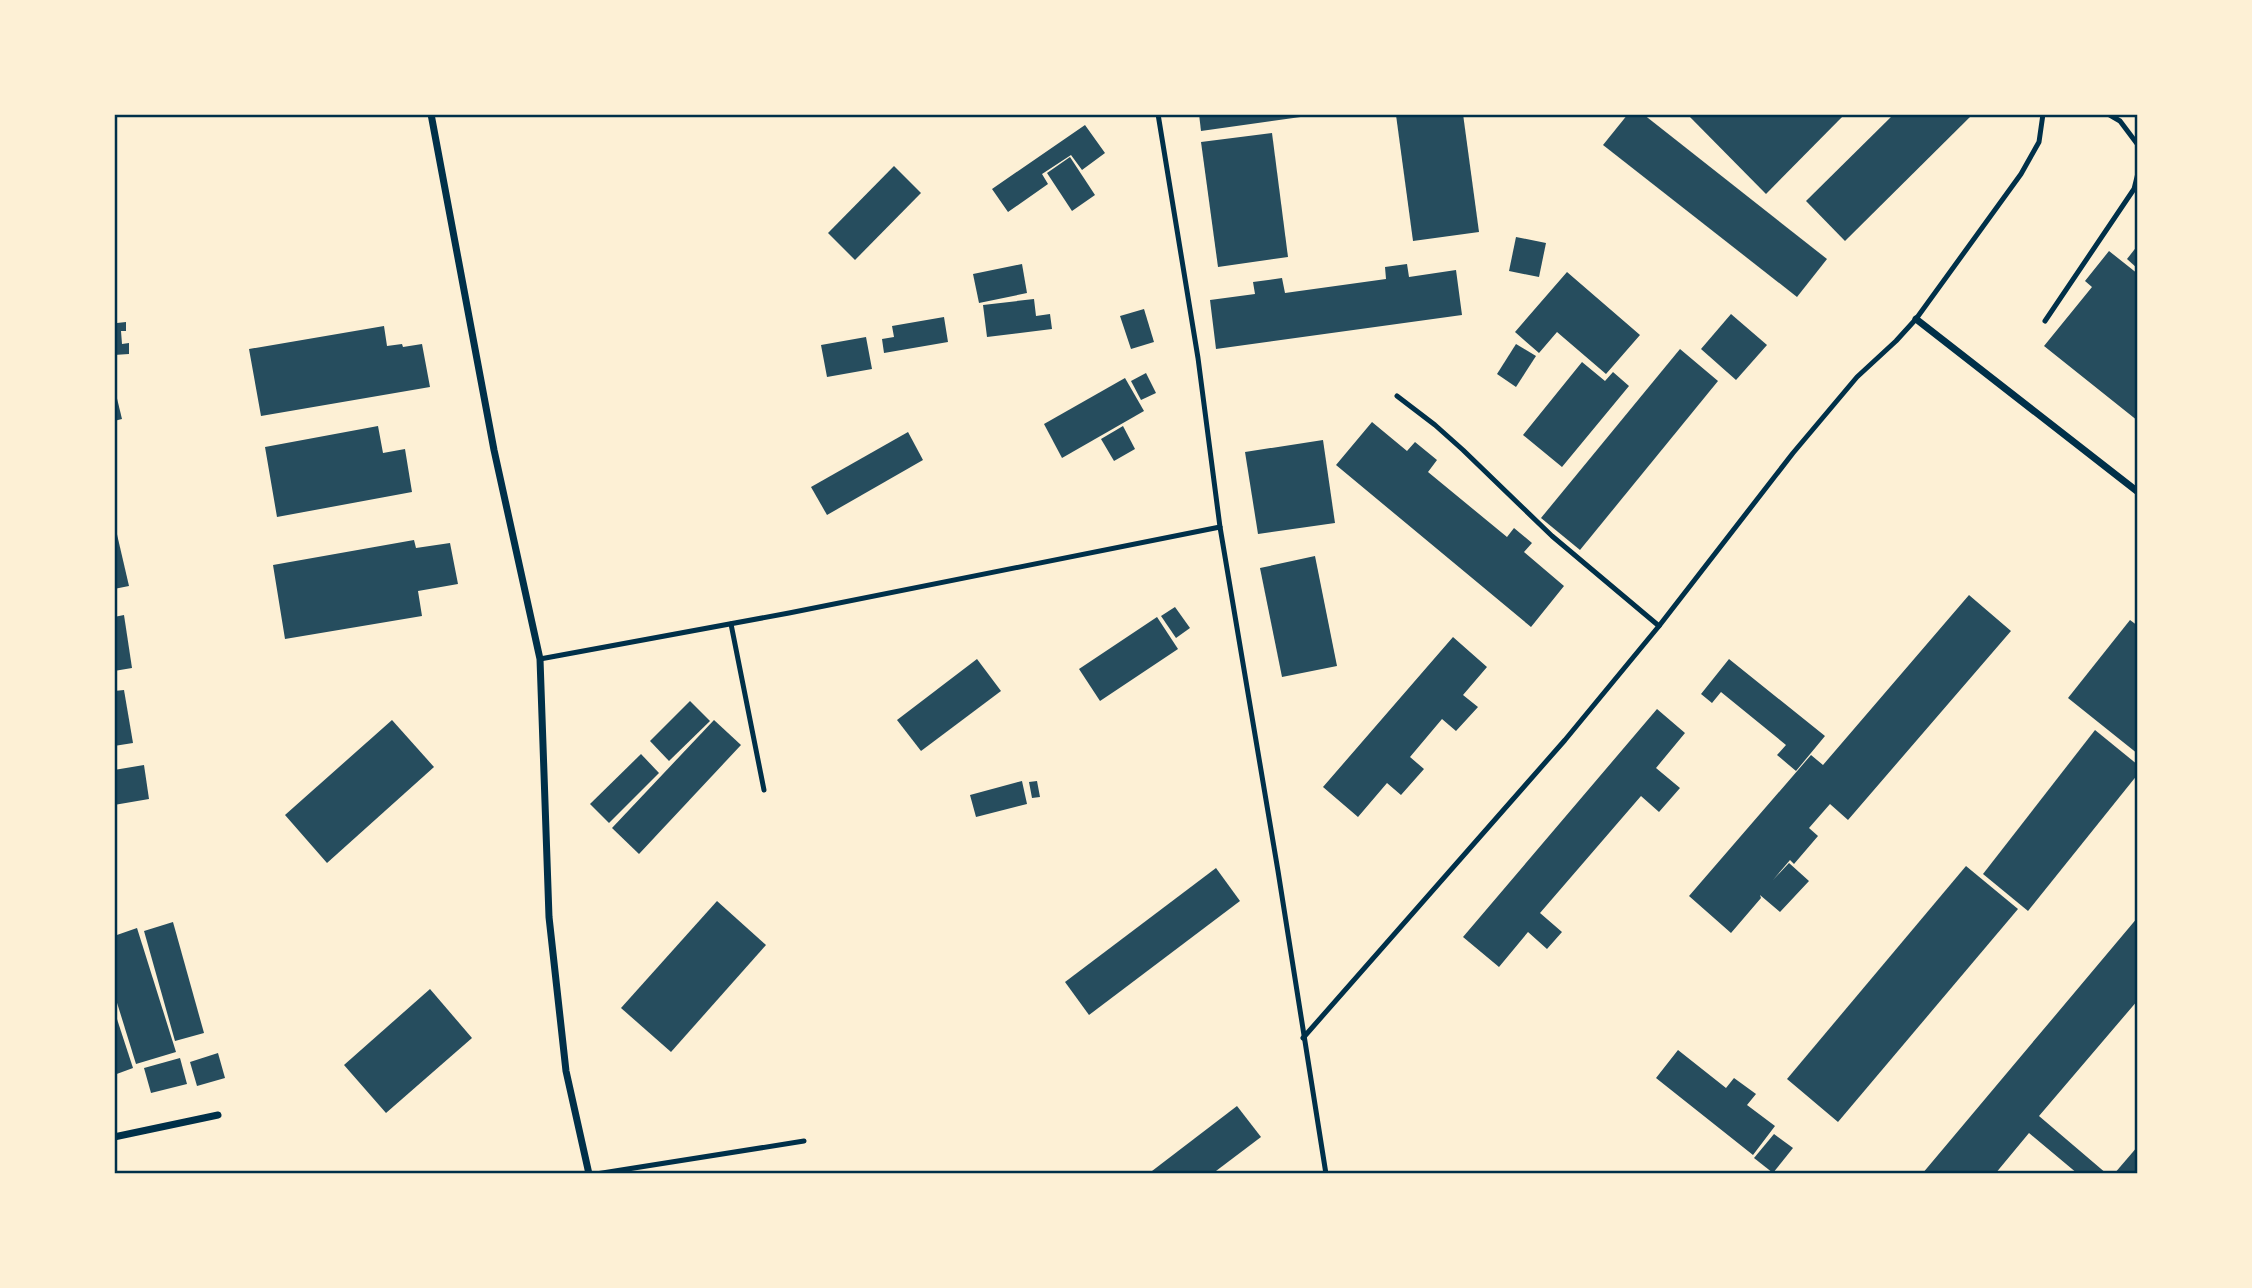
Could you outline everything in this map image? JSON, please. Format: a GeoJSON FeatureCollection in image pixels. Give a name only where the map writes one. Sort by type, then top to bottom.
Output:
{"type":"FeatureCollection","features":[{"type":"Feature","properties":{"kind":"street"},"geometry":{"type":"LineString","coordinates":[[431,114],[494,450],[540,659],[549,917],[566,1071],[589,1174]]}},
{"type":"Feature","properties":{"kind":"street"},"geometry":{"type":"LineString","coordinates":[[1916,319],[2138,492]]}},
{"type":"Feature","properties":{"kind":"street"},"geometry":{"type":"LineString","coordinates":[[114,1137],[218,1115]]}},
{"type":"Feature","properties":{"kind":"lane"},"geometry":{"type":"LineString","coordinates":[[1158,114],[1198,358],[1220,527],[1270,819],[1326,1174]]}},
{"type":"Feature","properties":{"kind":"lane"},"geometry":{"type":"LineString","coordinates":[[1303,1038],[1565,740],[1857,377],[1916,319],[2021,174],[2039,142],[2043,114]]}},
{"type":"Feature","properties":{"kind":"lane"},"geometry":{"type":"LineString","coordinates":[[2108,114],[2120,121],[2138,145]]}},
{"type":"Feature","properties":{"kind":"lane"},"geometry":{"type":"LineString","coordinates":[[2045,321],[2134,189],[2138,173]]}},
{"type":"Feature","properties":{"kind":"lane"},"geometry":{"type":"LineString","coordinates":[[1397,396],[1435,425],[1552,536],[1659,626]]}},
{"type":"Feature","properties":{"kind":"lane"},"geometry":{"type":"LineString","coordinates":[[540,659],[789,614],[1220,527]]}},
{"type":"Feature","properties":{"kind":"lane"},"geometry":{"type":"LineString","coordinates":[[731,624],[764,790]]}},
{"type":"Feature","properties":{"kind":"lane"},"geometry":{"type":"LineString","coordinates":[[596,1174],[804,1141]]}},
{"type":"Feature","properties":{"kind":"building"},"geometry":{"type":"Polygon","coordinates":[[[1199,114],[1315,114],[1315,115],[1201,131],[1199,114]]]}},
{"type":"Feature","properties":{"kind":"building"},"geometry":{"type":"Polygon","coordinates":[[[1463,114],[1479,232],[1413,241],[1396,115],[1463,114]]]}},
{"type":"Feature","properties":{"kind":"building"},"geometry":{"type":"Polygon","coordinates":[[[1628,114],[1643,114],[1827,259],[1797,297],[1603,145],[1628,114]]]}},
{"type":"Feature","properties":{"kind":"building"},"geometry":{"type":"Polygon","coordinates":[[[1687,114],[1845,114],[1766,194],[1687,114]]]}},
{"type":"Feature","properties":{"kind":"building"},"geometry":{"type":"Polygon","coordinates":[[[1894,114],[1973,114],[1845,241],[1806,201],[1894,114]]]}},
{"type":"Feature","properties":{"kind":"building"},"geometry":{"type":"Polygon","coordinates":[[[1085,125],[1105,153],[1082,170],[1071,155],[1042,174],[1048,184],[1008,212],[992,189],[1085,125]]]}},
{"type":"Feature","properties":{"kind":"building"},"geometry":{"type":"Polygon","coordinates":[[[1272,133],[1288,257],[1218,267],[1201,142],[1272,133]]]}},
{"type":"Feature","properties":{"kind":"building"},"geometry":{"type":"Polygon","coordinates":[[[1070,157],[1095,195],[1072,211],[1047,173],[1070,157]]]}},
{"type":"Feature","properties":{"kind":"building"},"geometry":{"type":"Polygon","coordinates":[[[894,166],[921,193],[855,260],[828,233],[894,166]]]}},
{"type":"Feature","properties":{"kind":"building"},"geometry":{"type":"Polygon","coordinates":[[[1516,237],[1546,243],[1539,277],[1509,271],[1516,237]]]}},
{"type":"Feature","properties":{"kind":"building"},"geometry":{"type":"Polygon","coordinates":[[[2138,245],[2138,269],[2127,259],[2138,245]]]}},
{"type":"Feature","properties":{"kind":"building"},"geometry":{"type":"Polygon","coordinates":[[[2109,251],[2138,274],[2138,421],[2044,346],[2092,287],[2085,281],[2109,251]]]}},
{"type":"Feature","properties":{"kind":"building"},"geometry":{"type":"Polygon","coordinates":[[[1022,264],[1027,293],[979,303],[973,274],[1022,264]]]}},
{"type":"Feature","properties":{"kind":"building"},"geometry":{"type":"Polygon","coordinates":[[[1407,264],[1409,277],[1456,270],[1462,315],[1216,349],[1210,300],[1255,294],[1253,282],[1282,278],[1285,293],[1386,279],[1385,267],[1407,264]]]}},
{"type":"Feature","properties":{"kind":"building"},"geometry":{"type":"Polygon","coordinates":[[[1567,272],[1640,335],[1606,374],[1557,332],[1539,353],[1515,332],[1567,272]]]}},
{"type":"Feature","properties":{"kind":"building"},"geometry":{"type":"Polygon","coordinates":[[[1034,299],[1036,316],[1050,314],[1052,329],[987,337],[983,305],[1034,299]]]}},
{"type":"Feature","properties":{"kind":"building"},"geometry":{"type":"Polygon","coordinates":[[[114,308],[117,323],[126,322],[126,331],[121,331],[122,344],[129,343],[129,354],[114,355],[114,308]]]}},
{"type":"Feature","properties":{"kind":"building"},"geometry":{"type":"Polygon","coordinates":[[[1144,309],[1154,342],[1131,349],[1120,316],[1144,309]]]}},
{"type":"Feature","properties":{"kind":"building"},"geometry":{"type":"Polygon","coordinates":[[[1731,314],[1767,345],[1736,380],[1701,349],[1731,314]]]}},
{"type":"Feature","properties":{"kind":"building"},"geometry":{"type":"Polygon","coordinates":[[[944,317],[948,342],[884,353],[882,339],[894,337],[892,326],[944,317]]]}},
{"type":"Feature","properties":{"kind":"building"},"geometry":{"type":"Polygon","coordinates":[[[384,326],[387,346],[422,344],[430,387],[261,416],[249,349],[384,326]]]}},
{"type":"Feature","properties":{"kind":"building"},"geometry":{"type":"Polygon","coordinates":[[[866,337],[872,369],[827,377],[821,345],[866,337]]]}},
{"type":"Feature","properties":{"kind":"building"},"geometry":{"type":"Polygon","coordinates":[[[1516,344],[1536,356],[1516,387],[1497,374],[1516,344]]]}},
{"type":"Feature","properties":{"kind":"building"},"geometry":{"type":"Polygon","coordinates":[[[1680,349],[1718,381],[1580,550],[1541,518],[1680,349]]]}},
{"type":"Feature","properties":{"kind":"building"},"geometry":{"type":"Polygon","coordinates":[[[1582,362],[1605,381],[1613,372],[1629,386],[1562,467],[1523,435],[1582,362]]]}},
{"type":"Feature","properties":{"kind":"building"},"geometry":{"type":"Polygon","coordinates":[[[1146,373],[1156,393],[1141,400],[1131,381],[1146,373]]]}},
{"type":"Feature","properties":{"kind":"building"},"geometry":{"type":"Polygon","coordinates":[[[1125,378],[1144,411],[1062,458],[1044,424],[1125,378]]]}},
{"type":"Feature","properties":{"kind":"building"},"geometry":{"type":"Polygon","coordinates":[[[114,386],[122,419],[114,421],[114,386]]]}},
{"type":"Feature","properties":{"kind":"building"},"geometry":{"type":"Polygon","coordinates":[[[1372,422],[1407,451],[1415,442],[1437,460],[1428,472],[1507,537],[1514,528],[1532,543],[1524,552],[1564,586],[1531,627],[1336,465],[1372,422]]]}},
{"type":"Feature","properties":{"kind":"building"},"geometry":{"type":"Polygon","coordinates":[[[378,426],[383,453],[405,449],[412,492],[277,517],[265,447],[378,426]]]}},
{"type":"Feature","properties":{"kind":"building"},"geometry":{"type":"Polygon","coordinates":[[[1123,426],[1135,449],[1114,461],[1101,439],[1123,426]]]}},
{"type":"Feature","properties":{"kind":"building"},"geometry":{"type":"Polygon","coordinates":[[[908,432],[923,460],[827,515],[811,487],[908,432]]]}},
{"type":"Feature","properties":{"kind":"building"},"geometry":{"type":"Polygon","coordinates":[[[1323,440],[1335,523],[1258,534],[1245,452],[1323,440]]]}},
{"type":"Feature","properties":{"kind":"building"},"geometry":{"type":"Polygon","coordinates":[[[116,530],[129,586],[114,589],[114,531],[116,530]]]}},
{"type":"Feature","properties":{"kind":"building"},"geometry":{"type":"Polygon","coordinates":[[[414,540],[416,548],[450,543],[458,584],[418,591],[422,616],[285,639],[273,565],[414,540]]]}},
{"type":"Feature","properties":{"kind":"building"},"geometry":{"type":"Polygon","coordinates":[[[1315,556],[1337,666],[1282,677],[1260,568],[1315,556]]]}},
{"type":"Feature","properties":{"kind":"building"},"geometry":{"type":"Polygon","coordinates":[[[1969,595],[2011,631],[1848,820],[1830,804],[1809,828],[1818,836],[1794,864],[1790,860],[1773,880],[1789,863],[1809,881],[1780,912],[1760,895],[1761,898],[1731,933],[1689,896],[1811,755],[1823,765],[1969,595]]]}},
{"type":"Feature","properties":{"kind":"building"},"geometry":{"type":"Polygon","coordinates":[[[1175,607],[1190,628],[1176,638],[1161,616],[1175,607]]]}},
{"type":"Feature","properties":{"kind":"building"},"geometry":{"type":"Polygon","coordinates":[[[124,615],[132,668],[114,671],[114,617],[124,615]]]}},
{"type":"Feature","properties":{"kind":"building"},"geometry":{"type":"Polygon","coordinates":[[[1157,617],[1178,649],[1100,701],[1079,669],[1157,617]]]}},
{"type":"Feature","properties":{"kind":"building"},"geometry":{"type":"Polygon","coordinates":[[[2130,620],[2138,626],[2138,754],[2068,698],[2130,620]]]}},
{"type":"Feature","properties":{"kind":"building"},"geometry":{"type":"Polygon","coordinates":[[[1453,637],[1487,667],[1463,695],[1478,707],[1456,731],[1442,719],[1410,757],[1424,769],[1401,795],[1387,783],[1358,817],[1323,787],[1453,637]]]}},
{"type":"Feature","properties":{"kind":"building"},"geometry":{"type":"Polygon","coordinates":[[[977,659],[1001,691],[921,751],[897,720],[977,659]]]}},
{"type":"Feature","properties":{"kind":"building"},"geometry":{"type":"Polygon","coordinates":[[[1729,659],[1825,736],[1796,771],[1777,755],[1786,745],[1721,692],[1712,703],[1701,694],[1729,659]]]}},
{"type":"Feature","properties":{"kind":"building"},"geometry":{"type":"Polygon","coordinates":[[[124,690],[133,743],[114,746],[114,691],[124,690]]]}},
{"type":"Feature","properties":{"kind":"building"},"geometry":{"type":"Polygon","coordinates":[[[690,701],[710,721],[669,761],[650,741],[690,701]]]}},
{"type":"Feature","properties":{"kind":"building"},"geometry":{"type":"Polygon","coordinates":[[[1657,709],[1685,733],[1656,768],[1680,788],[1659,812],[1641,796],[1540,913],[1562,932],[1547,949],[1528,932],[1499,967],[1463,937],[1657,709]]]}},
{"type":"Feature","properties":{"kind":"building"},"geometry":{"type":"Polygon","coordinates":[[[392,720],[434,767],[327,863],[285,815],[392,720]]]}},
{"type":"Feature","properties":{"kind":"building"},"geometry":{"type":"Polygon","coordinates":[[[714,720],[741,745],[639,854],[612,828],[714,720]]]}},
{"type":"Feature","properties":{"kind":"building"},"geometry":{"type":"Polygon","coordinates":[[[2095,730],[2138,765],[2138,774],[2028,911],[1983,874],[2095,730]]]}},
{"type":"Feature","properties":{"kind":"building"},"geometry":{"type":"Polygon","coordinates":[[[641,754],[659,773],[609,823],[590,804],[641,754]]]}},
{"type":"Feature","properties":{"kind":"building"},"geometry":{"type":"Polygon","coordinates":[[[144,765],[149,799],[114,805],[114,770],[144,765]]]}},
{"type":"Feature","properties":{"kind":"building"},"geometry":{"type":"Polygon","coordinates":[[[1022,781],[1027,804],[976,817],[970,795],[1022,781]]]}},
{"type":"Feature","properties":{"kind":"building"},"geometry":{"type":"Polygon","coordinates":[[[1037,781],[1040,797],[1032,798],[1029,782],[1037,781]]]}},
{"type":"Feature","properties":{"kind":"building"},"geometry":{"type":"Polygon","coordinates":[[[1966,866],[2018,909],[1838,1122],[1787,1079],[1966,866]]]}},
{"type":"Feature","properties":{"kind":"building"},"geometry":{"type":"Polygon","coordinates":[[[1216,868],[1240,901],[1089,1015],[1065,982],[1216,868]]]}},
{"type":"Feature","properties":{"kind":"building"},"geometry":{"type":"Polygon","coordinates":[[[717,901],[766,945],[671,1052],[621,1008],[717,901]]]}},
{"type":"Feature","properties":{"kind":"building"},"geometry":{"type":"Polygon","coordinates":[[[2138,917],[2138,1000],[2039,1116],[2107,1174],[2078,1174],[2029,1133],[1995,1174],[1922,1174],[2138,917]]]}},
{"type":"Feature","properties":{"kind":"building"},"geometry":{"type":"Polygon","coordinates":[[[173,922],[204,1033],[175,1041],[144,931],[173,922]]]}},
{"type":"Feature","properties":{"kind":"building"},"geometry":{"type":"Polygon","coordinates":[[[137,928],[176,1052],[136,1064],[114,993],[114,936],[137,928]]]}},
{"type":"Feature","properties":{"kind":"building"},"geometry":{"type":"Polygon","coordinates":[[[430,989],[472,1038],[386,1113],[344,1065],[430,989]]]}},
{"type":"Feature","properties":{"kind":"building"},"geometry":{"type":"Polygon","coordinates":[[[116,1016],[133,1068],[114,1075],[114,1017],[116,1016]]]}},
{"type":"Feature","properties":{"kind":"building"},"geometry":{"type":"Polygon","coordinates":[[[1678,1050],[1726,1088],[1734,1078],[1756,1094],[1747,1105],[1775,1126],[1753,1155],[1656,1078],[1678,1050]]]}},
{"type":"Feature","properties":{"kind":"building"},"geometry":{"type":"Polygon","coordinates":[[[218,1053],[225,1078],[197,1086],[190,1062],[218,1053]]]}},
{"type":"Feature","properties":{"kind":"building"},"geometry":{"type":"Polygon","coordinates":[[[180,1058],[187,1084],[151,1093],[144,1068],[180,1058]]]}},
{"type":"Feature","properties":{"kind":"building"},"geometry":{"type":"Polygon","coordinates":[[[1237,1106],[1261,1137],[1212,1174],[1154,1174],[1152,1171],[1237,1106]]]}},
{"type":"Feature","properties":{"kind":"building"},"geometry":{"type":"Polygon","coordinates":[[[1774,1134],[1793,1148],[1773,1173],[1754,1158],[1774,1134]]]}},
{"type":"Feature","properties":{"kind":"building"},"geometry":{"type":"Polygon","coordinates":[[[2138,1146],[2138,1174],[2114,1174],[2138,1146]]]}}]}
